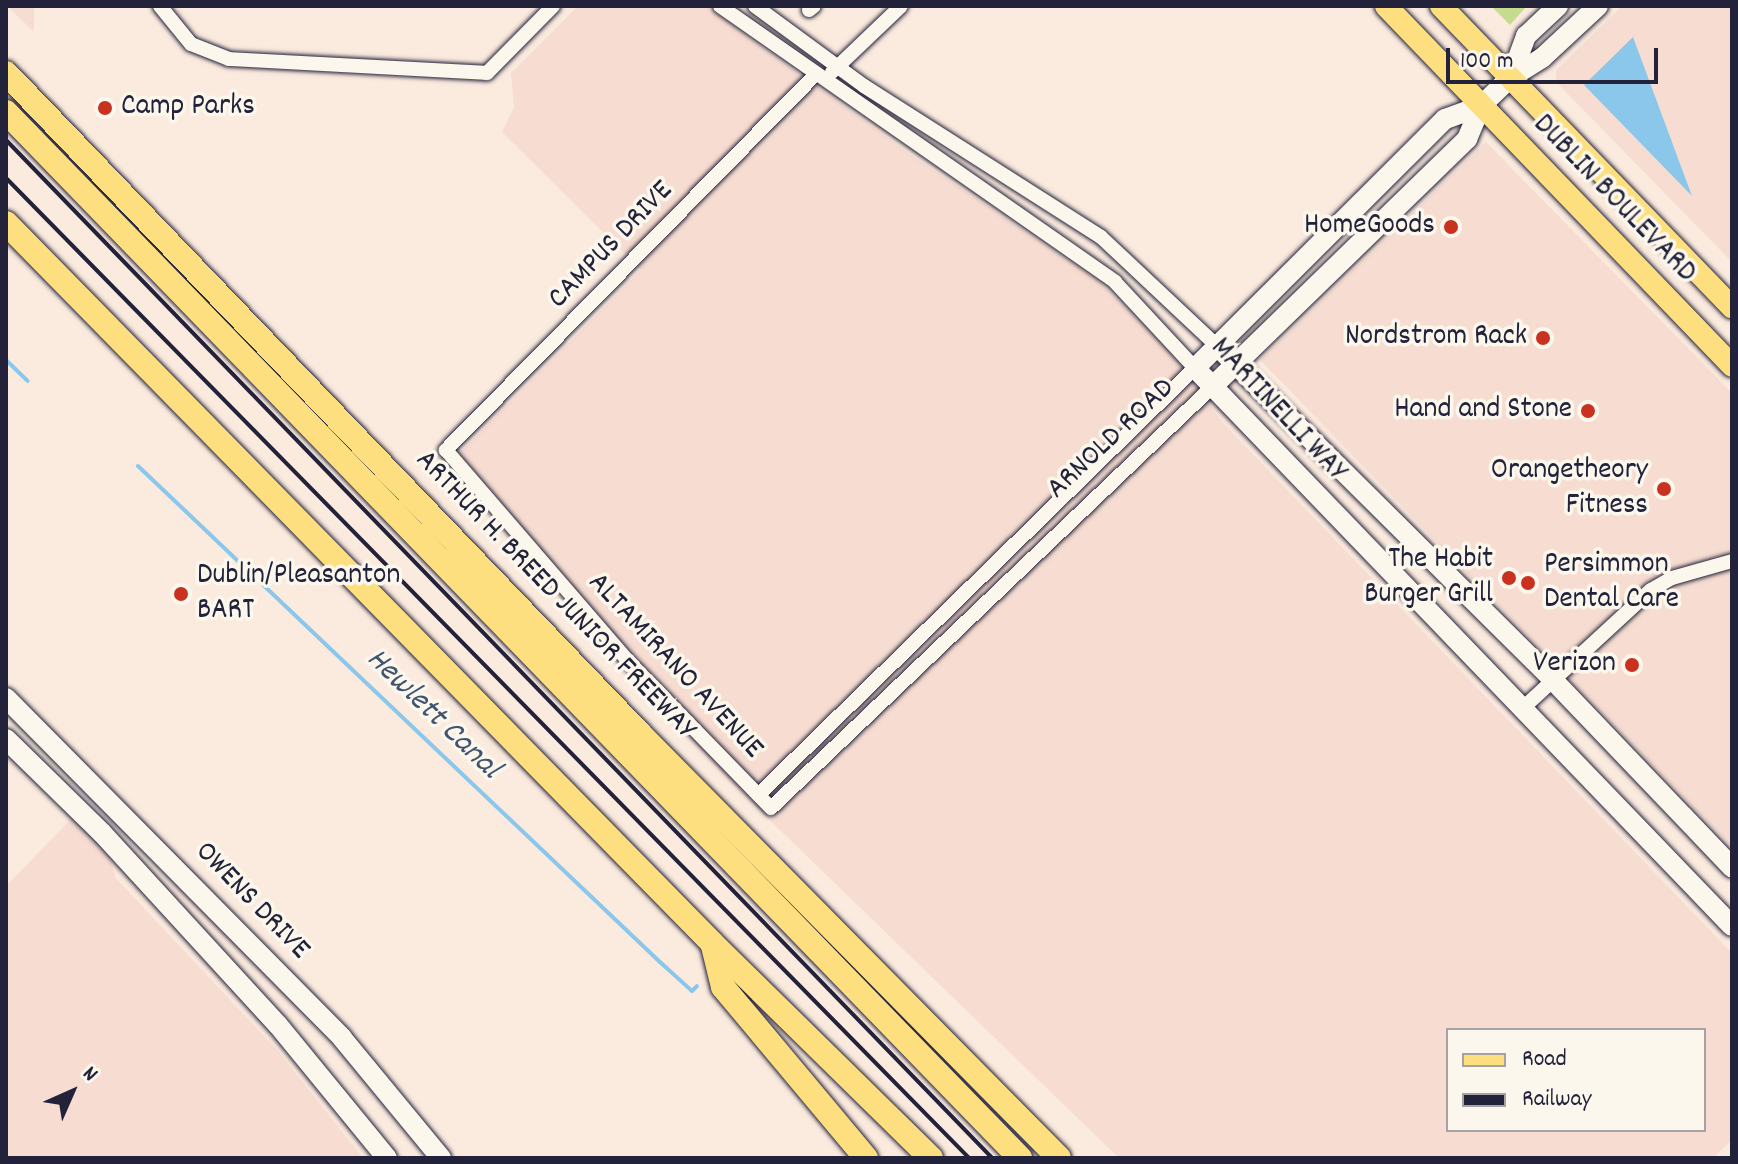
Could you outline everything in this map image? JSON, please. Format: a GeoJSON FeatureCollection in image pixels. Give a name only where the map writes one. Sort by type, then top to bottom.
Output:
{"type":"FeatureCollection","features":[{"type":"Feature","properties":{"kind":"highway","name":"ARTHUR H. BREED JUNIOR FREEWAY"},"geometry":{"type":"LineString","coordinates":[[6,73],[642,736],[1059,1158]]}},
{"type":"Feature","properties":{"kind":"highway"},"geometry":{"type":"LineString","coordinates":[[6,112],[437,562],[1020,1158]]}},
{"type":"Feature","properties":{"kind":"highway"},"geometry":{"type":"LineString","coordinates":[[6,223],[712,943],[931,1158]]}},
{"type":"Feature","properties":{"kind":"highway"},"geometry":{"type":"LineString","coordinates":[[712,943],[723,987],[866,1158]]}},
{"type":"Feature","properties":{"kind":"main road","name":"DUBLIN BOULEVARD"},"geometry":{"type":"LineString","coordinates":[[1386,6],[1732,366]]}},
{"type":"Feature","properties":{"kind":"main road","name":"DUBLIN BOULEVARD"},"geometry":{"type":"LineString","coordinates":[[1441,6],[1732,307]]}},
{"type":"Feature","properties":{"kind":"street"},"geometry":{"type":"LineString","coordinates":[[160,6],[181,35],[209,54],[229,59],[487,73],[553,6]]}},
{"type":"Feature","properties":{"kind":"street","name":"MARTINELLI WAY"},"geometry":{"type":"LineString","coordinates":[[720,6],[818,78],[1115,282],[1212,387],[1732,926]]}},
{"type":"Feature","properties":{"kind":"street","name":"MARTINELLI WAY"},"geometry":{"type":"LineString","coordinates":[[755,6],[837,67],[1101,237],[1217,346],[1553,680],[1732,867]]}},
{"type":"Feature","properties":{"kind":"street","name":"CAMPUS DRIVE"},"geometry":{"type":"LineString","coordinates":[[446,450],[818,78],[837,67],[901,6]]}},
{"type":"Feature","properties":{"kind":"street","name":"ARNOLD ROAD"},"geometry":{"type":"LineString","coordinates":[[1511,77],[1526,36],[1558,6]]}},
{"type":"Feature","properties":{"kind":"street","name":"ARNOLD ROAD"},"geometry":{"type":"LineString","coordinates":[[771,808],[1237,366],[1467,139],[1481,106],[1511,77],[1542,58],[1598,6]]}},
{"type":"Feature","properties":{"kind":"street","name":"ARNOLD ROAD"},"geometry":{"type":"LineString","coordinates":[[758,795],[1445,119],[1481,106]]}},
{"type":"Feature","properties":{"kind":"street","name":"ALTAMIRANO AVENUE"},"geometry":{"type":"LineString","coordinates":[[446,450],[627,660],[771,808]]}},
{"type":"Feature","properties":{"kind":"street"},"geometry":{"type":"LineString","coordinates":[[1523,708],[1651,590],[1672,578],[1732,561]]}},
{"type":"Feature","properties":{"kind":"street","name":"OWENS DRIVE"},"geometry":{"type":"LineString","coordinates":[[6,698],[342,1038],[441,1158]]}},
{"type":"Feature","properties":{"kind":"street","name":"OWENS DRIVE"},"geometry":{"type":"LineString","coordinates":[[6,739],[102,833],[278,1025],[387,1158]]}},
{"type":"Feature","properties":{"kind":"shaded area"},"geometry":{"type":"Polygon","coordinates":[[[7,6],[34,6],[34,32],[7,6]]]}},
{"type":"Feature","properties":{"kind":"shaded area"},"geometry":{"type":"Polygon","coordinates":[[[578,6],[706,6],[911,155],[1099,281],[1174,356],[1223,423],[1732,953],[1732,1140],[1713,1158],[1119,1158],[728,780],[448,465],[641,270],[502,132],[514,107],[511,73],[578,6]]]}},
{"type":"Feature","properties":{"kind":"shaded area"},"geometry":{"type":"Polygon","coordinates":[[[1622,6],[1732,6],[1732,262],[1556,82],[1556,70],[1622,6]]]}},
{"type":"Feature","properties":{"kind":"shaded area"},"geometry":{"type":"Polygon","coordinates":[[[1486,142],[1732,393],[1732,847],[1260,360],[1486,142]]]}},
{"type":"Feature","properties":{"kind":"shaded area"},"geometry":{"type":"Polygon","coordinates":[[[73,817],[109,852],[115,877],[278,1051],[363,1158],[6,1158],[6,886],[73,817]]]}},
{"type":"Feature","properties":{"kind":"green space"},"geometry":{"type":"Polygon","coordinates":[[[1491,6],[1527,6],[1510,25],[1491,6]]]}},
{"type":"Feature","properties":{"kind":"water"},"geometry":{"type":"Polygon","coordinates":[[[1633,37],[1692,196],[1584,85],[1633,37]]]}},
{"type":"Feature","properties":{"kind":"waterway","name":"Hewlett Canal"},"geometry":{"type":"LineString","coordinates":[[6,360],[28,381]]}},
{"type":"Feature","properties":{"kind":"waterway","name":"Hewlett Canal"},"geometry":{"type":"LineString","coordinates":[[138,466],[660,962],[692,991],[697,986]]}},
{"type":"Feature","properties":{"kind":"railway"},"geometry":{"type":"LineString","coordinates":[[6,140],[992,1158]]}},
{"type":"Feature","properties":{"kind":"railway"},"geometry":{"type":"LineString","coordinates":[[6,178],[969,1158]]}},
{"type":"Feature","properties":{"kind":"place","name":"Camp Parks"},"geometry":{"type":"Point","coordinates":[105,108]}},
{"type":"Feature","properties":{"kind":"place","name":"HomeGoods"},"geometry":{"type":"Point","coordinates":[1451,227]}},
{"type":"Feature","properties":{"kind":"place","name":"Nordstrom Rack"},"geometry":{"type":"Point","coordinates":[1543,338]}},
{"type":"Feature","properties":{"kind":"place","name":"Hand and Stone"},"geometry":{"type":"Point","coordinates":[1588,411]}},
{"type":"Feature","properties":{"kind":"place","name":"Orangetheory Fitness"},"geometry":{"type":"Point","coordinates":[1664,489]}},
{"type":"Feature","properties":{"kind":"place","name":"The Habit Burger Grill"},"geometry":{"type":"Point","coordinates":[1509,578]}},
{"type":"Feature","properties":{"kind":"place","name":"Persimmon Dental Care"},"geometry":{"type":"Point","coordinates":[1528,583]}},
{"type":"Feature","properties":{"kind":"place","name":"Dublin/Pleasanton BART"},"geometry":{"type":"Point","coordinates":[181,594]}},
{"type":"Feature","properties":{"kind":"place","name":"Verizon"},"geometry":{"type":"Point","coordinates":[1632,665]}}]}
